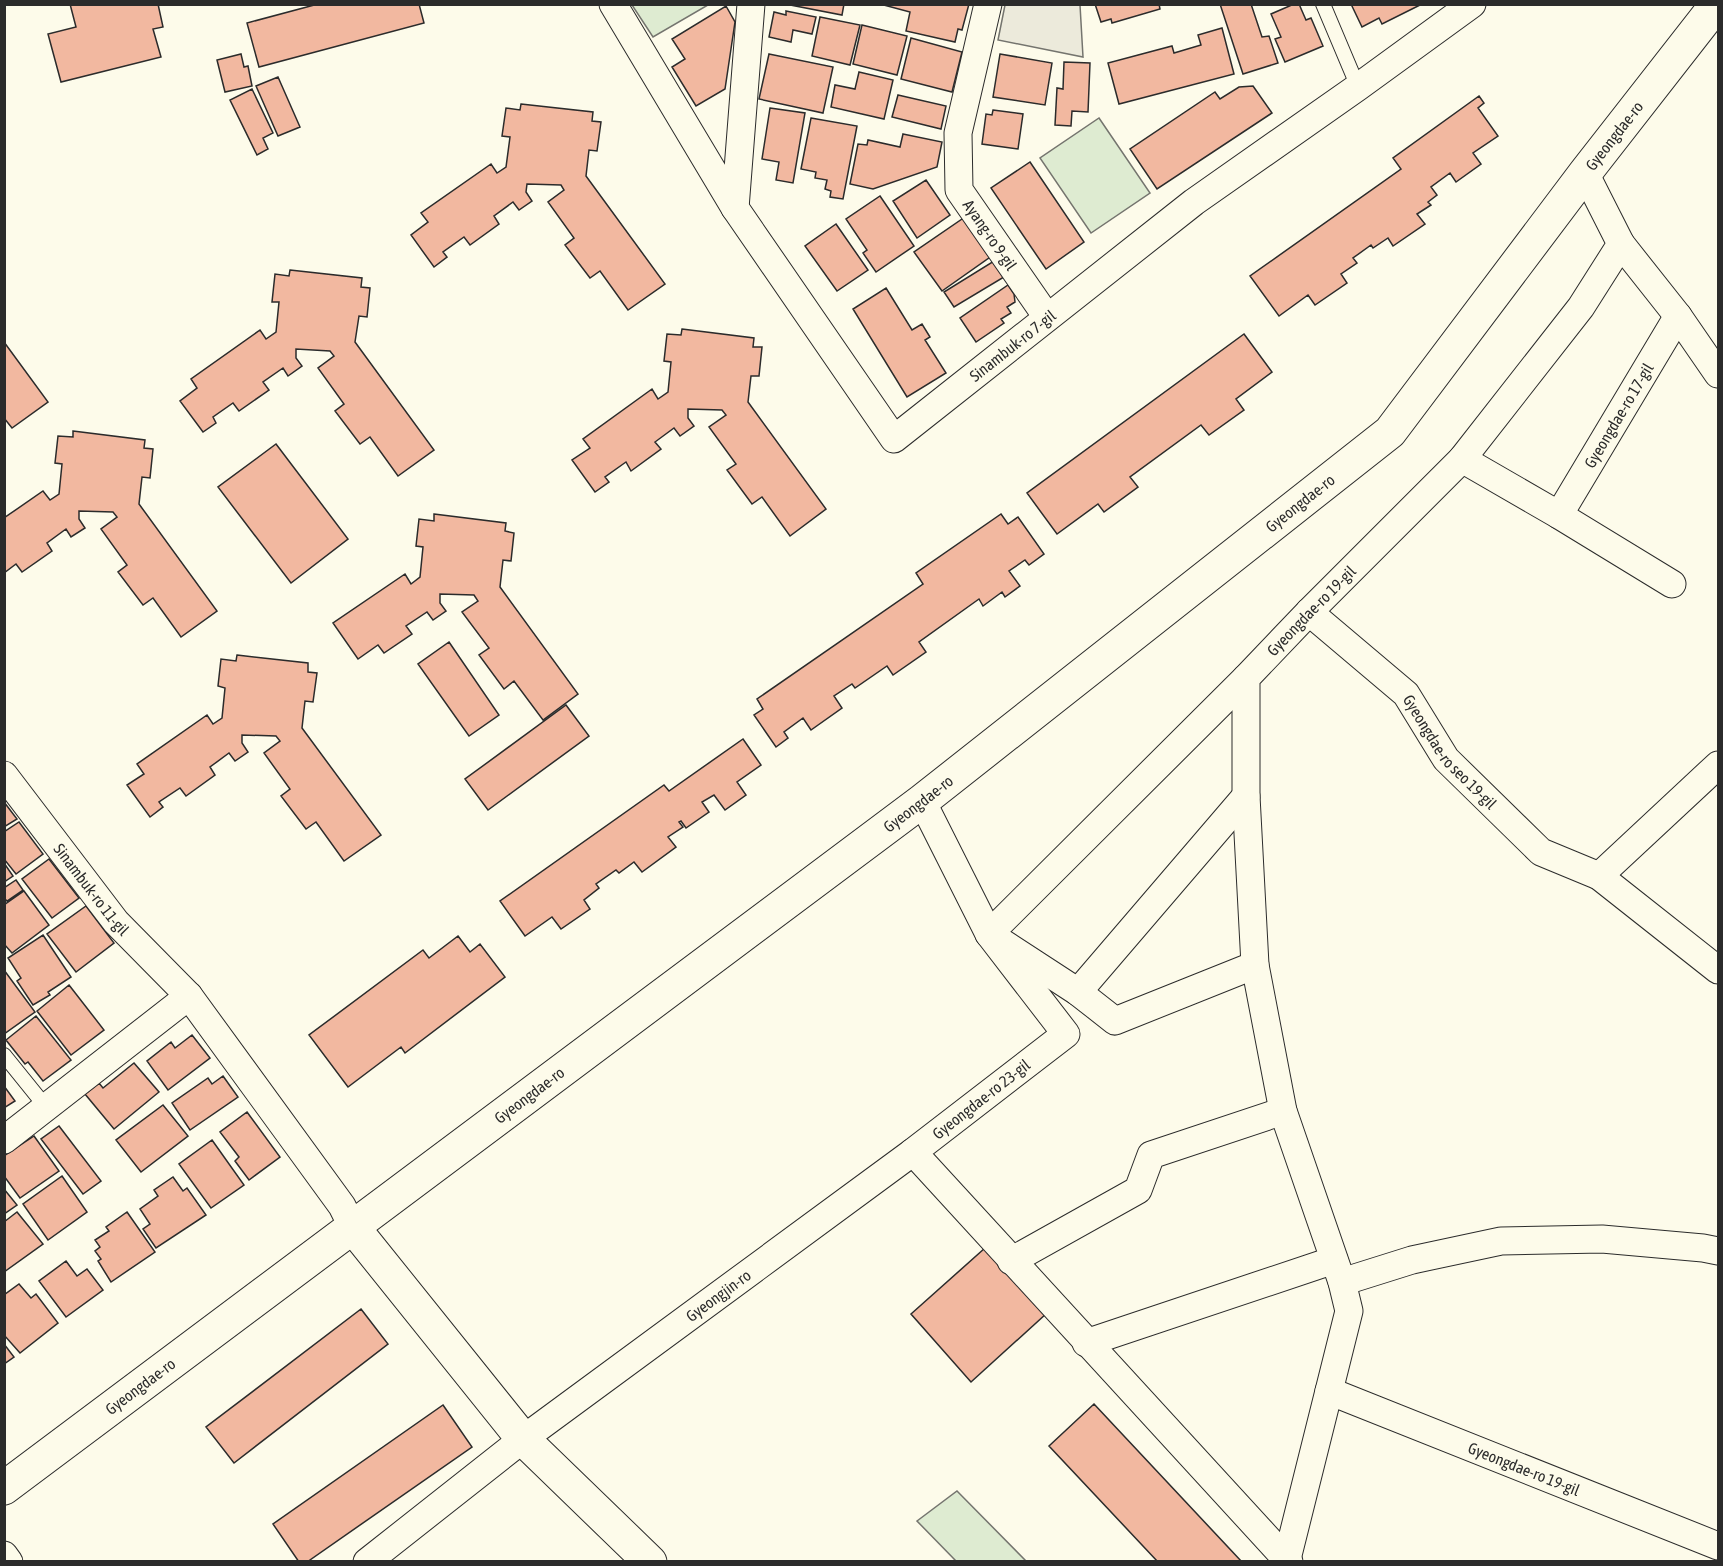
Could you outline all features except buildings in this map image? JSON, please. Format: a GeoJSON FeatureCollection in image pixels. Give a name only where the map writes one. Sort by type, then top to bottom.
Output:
{"type":"FeatureCollection","features":[{"type":"Feature","properties":{"kind":"main road","name":"Gyeongdae-ro"},"geometry":{"type":"LineString","coordinates":[[4,1488],[922,801],[1390,432],[1585,173],[1717,4]]}},
{"type":"Feature","properties":{"kind":"main road"},"geometry":{"type":"LineString","coordinates":[[352,1226],[523,1439],[650,1562]]}},
{"type":"Feature","properties":{"kind":"street","name":"Sinambuk-ro 7-gil"},"geometry":{"type":"LineString","coordinates":[[613,4],[735,208],[894,439],[1194,202],[1472,4]]}},
{"type":"Feature","properties":{"kind":"street"},"geometry":{"type":"LineString","coordinates":[[735,208],[751,4]]}},
{"type":"Feature","properties":{"kind":"street","name":"Ayang-ro 9-gil"},"geometry":{"type":"LineString","coordinates":[[987,4],[958,133],[959,189],[1047,317]]}},
{"type":"Feature","properties":{"kind":"street"},"geometry":{"type":"LineString","coordinates":[[1585,173],[1621,244],[1678,316],[1719,374]]}},
{"type":"Feature","properties":{"kind":"street","name":"Gyeongdae-ro 19-gil"},"geometry":{"type":"LineString","coordinates":[[1246,678],[1462,459],[1581,307],[1621,244]]}},
{"type":"Feature","properties":{"kind":"street","name":"Gyeongdae-ro 17-gil"},"geometry":{"type":"LineString","coordinates":[[1559,515],[1678,316]]}},
{"type":"Feature","properties":{"kind":"street"},"geometry":{"type":"LineString","coordinates":[[1462,459],[1672,584]]}},
{"type":"Feature","properties":{"kind":"street","name":"Gyeongdae-ro seo 19-gil"},"geometry":{"type":"LineString","coordinates":[[1309,612],[1406,694],[1446,759],[1541,852],[1599,876],[1719,969]]}},
{"type":"Feature","properties":{"kind":"street"},"geometry":{"type":"LineString","coordinates":[[1246,678],[1246,796],[1255,965],[1283,1111],[1338,1271],[1349,1311],[1288,1560]]}},
{"type":"Feature","properties":{"kind":"street"},"geometry":{"type":"LineString","coordinates":[[1246,678],[989,934],[1078,992],[1115,1021],[1255,965]]}},
{"type":"Feature","properties":{"kind":"street"},"geometry":{"type":"LineString","coordinates":[[1599,876],[1719,765]]}},
{"type":"Feature","properties":{"kind":"street","name":"Sinambuk-ro 11-gil"},"geometry":{"type":"LineString","coordinates":[[4,775],[116,922],[189,996],[342,1206],[352,1226]]}},
{"type":"Feature","properties":{"kind":"street"},"geometry":{"type":"LineString","coordinates":[[1078,992],[1246,796]]}},
{"type":"Feature","properties":{"kind":"street","name":"Gyeongdae-ro 23-gil"},"geometry":{"type":"LineString","coordinates":[[913,1152],[1066,1034],[989,934],[922,801]]}},
{"type":"Feature","properties":{"kind":"street"},"geometry":{"type":"LineString","coordinates":[[4,1140],[189,996]]}},
{"type":"Feature","properties":{"kind":"street"},"geometry":{"type":"LineString","coordinates":[[1011,1261],[1138,1190],[1151,1155],[1283,1111]]}},
{"type":"Feature","properties":{"kind":"street"},"geometry":{"type":"LineString","coordinates":[[913,1152],[1086,1343],[1288,1560]]}},
{"type":"Feature","properties":{"kind":"street","name":"Gyeongjin-ro"},"geometry":{"type":"LineString","coordinates":[[367,1562],[523,1439],[913,1152]]}},
{"type":"Feature","properties":{"kind":"street"},"geometry":{"type":"LineString","coordinates":[[1086,1343],[1205,1303],[1338,1271],[1412,1260],[1501,1241],[1602,1239],[1719,1251]]}},
{"type":"Feature","properties":{"kind":"street","name":"Gyeongdae-ro 19-gil"},"geometry":{"type":"LineString","coordinates":[[1329,1391],[1719,1546]]}},
{"type":"Feature","properties":{"kind":"street"},"geometry":{"type":"LineString","coordinates":[[4,1555],[9,1562]]}},
{"type":"Feature","properties":{"kind":"lane"},"geometry":{"type":"LineString","coordinates":[[1323,4],[1358,87]]}},
{"type":"Feature","properties":{"kind":"lane"},"geometry":{"type":"LineString","coordinates":[[4,1055],[46,1107]]}},
{"type":"Feature","properties":{"kind":"green space"},"geometry":{"type":"Polygon","coordinates":[[[632,5],[708,5],[653,37],[632,5]]]}},
{"type":"Feature","properties":{"kind":"green space"},"geometry":{"type":"Polygon","coordinates":[[[1099,118],[1150,193],[1091,233],[1040,158],[1099,118]]]}},
{"type":"Feature","properties":{"kind":"green space"},"geometry":{"type":"Polygon","coordinates":[[[957,1491],[1026,1561],[956,1561],[917,1521],[957,1491]]]}},
{"type":"Feature","properties":{"kind":"shaded area"},"geometry":{"type":"Polygon","coordinates":[[[1005,5],[1080,5],[1083,57],[998,40],[1005,5]]]}}]}
